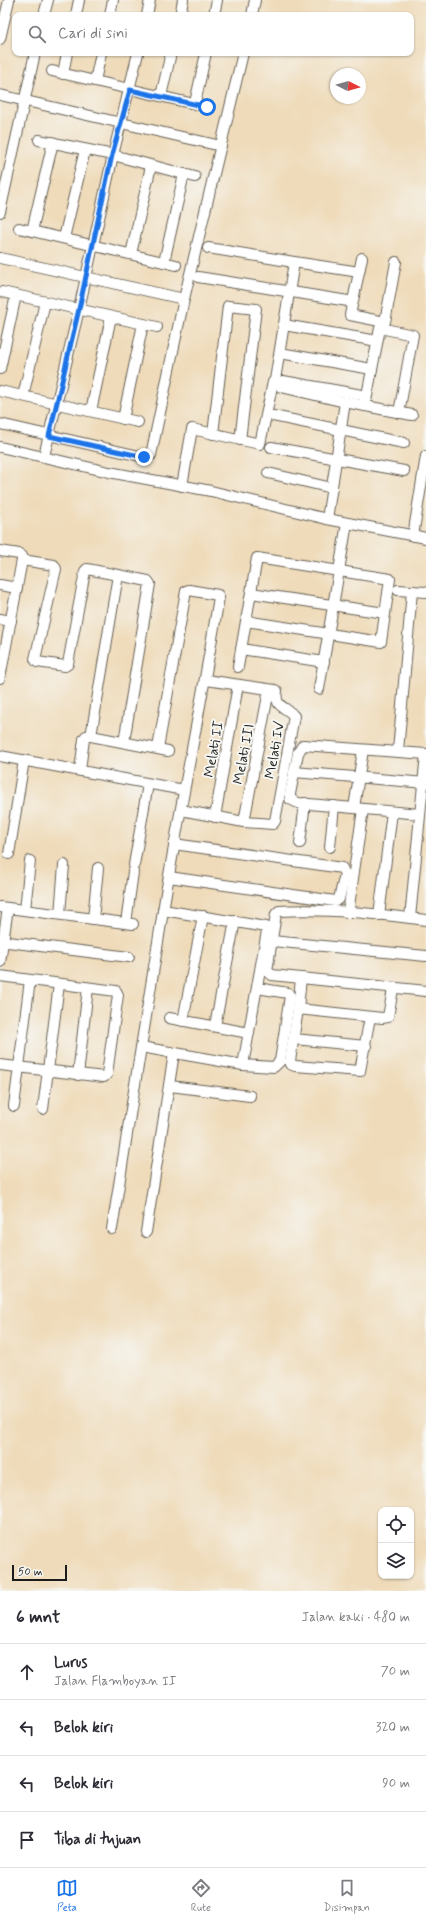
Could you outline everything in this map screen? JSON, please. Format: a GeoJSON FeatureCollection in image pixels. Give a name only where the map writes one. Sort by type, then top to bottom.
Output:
{"type":"FeatureCollection","features":[{"type":"Feature","properties":{"kind":"street"},"geometry":{"type":"LineString","coordinates":[[0,39],[9,0]]}},
{"type":"Feature","properties":{"kind":"street"},"geometry":{"type":"LineString","coordinates":[[45,12],[48,0]]}},
{"type":"Feature","properties":{"kind":"street"},"geometry":{"type":"LineString","coordinates":[[77,12],[79,0]]}},
{"type":"Feature","properties":{"kind":"street"},"geometry":{"type":"LineString","coordinates":[[111,12],[113,0]]}},
{"type":"Feature","properties":{"kind":"street"},"geometry":{"type":"LineString","coordinates":[[148,12],[150,0]]}},
{"type":"Feature","properties":{"kind":"street"},"geometry":{"type":"LineString","coordinates":[[181,12],[183,0]]}},
{"type":"Feature","properties":{"kind":"street"},"geometry":{"type":"LineString","coordinates":[[215,12],[217,0]]}},
{"type":"Feature","properties":{"kind":"street"},"geometry":{"type":"LineString","coordinates":[[253,12],[255,0]]}},
{"type":"Feature","properties":{"kind":"street"},"geometry":{"type":"LineString","coordinates":[[0,212],[35,56]]}},
{"type":"Feature","properties":{"kind":"street"},"geometry":{"type":"LineString","coordinates":[[63,74],[66,56]]}},
{"type":"Feature","properties":{"kind":"street"},"geometry":{"type":"LineString","coordinates":[[95,82],[101,56]]}},
{"type":"Feature","properties":{"kind":"street"},"geometry":{"type":"LineString","coordinates":[[44,456],[79,309],[112,155],[130,90],[137,56]]}},
{"type":"Feature","properties":{"kind":"street"},"geometry":{"type":"LineString","coordinates":[[161,96],[170,56]]}},
{"type":"Feature","properties":{"kind":"street"},"geometry":{"type":"LineString","coordinates":[[195,104],[205,56]]}},
{"type":"Feature","properties":{"kind":"street"},"geometry":{"type":"LineString","coordinates":[[0,424],[144,457],[151,454],[184,299],[242,56]]}},
{"type":"Feature","properties":{"kind":"street"},"geometry":{"type":"LineString","coordinates":[[52,71],[207,107]]}},
{"type":"Feature","properties":{"kind":"street"},"geometry":{"type":"LineString","coordinates":[[0,95],[221,146]]}},
{"type":"Feature","properties":{"kind":"street"},"geometry":{"type":"LineString","coordinates":[[39,140],[112,155],[195,177]]}},
{"type":"Feature","properties":{"kind":"street"},"geometry":{"type":"LineString","coordinates":[[32,231],[53,142]]}},
{"type":"Feature","properties":{"kind":"street"},"geometry":{"type":"LineString","coordinates":[[64,238],[85,150]]}},
{"type":"Feature","properties":{"kind":"street"},"geometry":{"type":"LineString","coordinates":[[131,254],[151,166]]}},
{"type":"Feature","properties":{"kind":"street"},"geometry":{"type":"LineString","coordinates":[[164,262],[184,174]]}},
{"type":"Feature","properties":{"kind":"street"},"geometry":{"type":"LineString","coordinates":[[19,228],[176,264]]}},
{"type":"Feature","properties":{"kind":"street"},"geometry":{"type":"LineString","coordinates":[[208,248],[353,271]]}},
{"type":"Feature","properties":{"kind":"street"},"geometry":{"type":"LineString","coordinates":[[0,258],[184,299]]}},
{"type":"Feature","properties":{"kind":"street"},"geometry":{"type":"LineString","coordinates":[[362,258],[350,315],[413,335],[399,413]]}},
{"type":"Feature","properties":{"kind":"street"},"geometry":{"type":"LineString","coordinates":[[278,383],[280,353],[294,262]]}},
{"type":"Feature","properties":{"kind":"street"},"geometry":{"type":"LineString","coordinates":[[365,406],[396,262]]}},
{"type":"Feature","properties":{"kind":"street"},"geometry":{"type":"LineString","coordinates":[[198,277],[348,301]]}},
{"type":"Feature","properties":{"kind":"street"},"geometry":{"type":"LineString","coordinates":[[2,292],[157,327]]}},
{"type":"Feature","properties":{"kind":"street"},"geometry":{"type":"LineString","coordinates":[[0,369],[16,295]]}},
{"type":"Feature","properties":{"kind":"street"},"geometry":{"type":"LineString","coordinates":[[23,396],[45,302]]}},
{"type":"Feature","properties":{"kind":"street"},"geometry":{"type":"LineString","coordinates":[[212,434],[228,306],[256,309],[240,440]]}},
{"type":"Feature","properties":{"kind":"street"},"geometry":{"type":"LineString","coordinates":[[91,412],[111,317]]}},
{"type":"Feature","properties":{"kind":"street"},"geometry":{"type":"LineString","coordinates":[[123,419],[143,324]]}},
{"type":"Feature","properties":{"kind":"street"},"geometry":{"type":"LineString","coordinates":[[284,325],[372,340]]}},
{"type":"Feature","properties":{"kind":"street"},"geometry":{"type":"LineString","coordinates":[[280,353],[366,368]]}},
{"type":"Feature","properties":{"kind":"street"},"geometry":{"type":"LineString","coordinates":[[182,486],[192,429],[260,444],[272,382],[362,395]]}},
{"type":"Feature","properties":{"kind":"street"},"geometry":{"type":"LineString","coordinates":[[278,383],[345,402],[412,415]]}},
{"type":"Feature","properties":{"kind":"street"},"geometry":{"type":"LineString","coordinates":[[0,392],[138,422]]}},
{"type":"Feature","properties":{"kind":"street"},"geometry":{"type":"LineString","coordinates":[[327,519],[345,402]]}},
{"type":"Feature","properties":{"kind":"street"},"geometry":{"type":"LineString","coordinates":[[273,416],[404,443]]}},
{"type":"Feature","properties":{"kind":"street"},"geometry":{"type":"LineString","coordinates":[[0,447],[327,519],[426,538]]}},
{"type":"Feature","properties":{"kind":"street"},"geometry":{"type":"LineString","coordinates":[[271,447],[336,460],[404,471]]}},
{"type":"Feature","properties":{"kind":"street"},"geometry":{"type":"LineString","coordinates":[[413,536],[422,510],[426,456]]}},
{"type":"Feature","properties":{"kind":"street"},"geometry":{"type":"LineString","coordinates":[[268,473],[332,488]]}},
{"type":"Feature","properties":{"kind":"street"},"geometry":{"type":"LineString","coordinates":[[320,689],[347,523]]}},
{"type":"Feature","properties":{"kind":"street"},"geometry":{"type":"LineString","coordinates":[[0,551],[19,554],[22,556],[11,621],[2,653],[0,678]]}},
{"type":"Feature","properties":{"kind":"street"},"geometry":{"type":"LineString","coordinates":[[238,667],[241,649],[257,558],[390,579],[381,642],[246,621]]}},
{"type":"Feature","properties":{"kind":"street"},"geometry":{"type":"LineString","coordinates":[[22,560],[54,565],[56,569],[35,659],[37,662],[65,666],[68,664],[85,571],[87,569],[148,581],[150,584],[124,742]]}},
{"type":"Feature","properties":{"kind":"street"},"geometry":{"type":"LineString","coordinates":[[91,736],[118,575]]}},
{"type":"Feature","properties":{"kind":"street"},"geometry":{"type":"LineString","coordinates":[[0,585],[17,588]]}},
{"type":"Feature","properties":{"kind":"street"},"geometry":{"type":"LineString","coordinates":[[80,770],[84,739],[86,736],[163,749],[187,589],[219,596],[206,680],[174,844],[112,1229]]}},
{"type":"Feature","properties":{"kind":"street"},"geometry":{"type":"LineString","coordinates":[[398,590],[426,592]]}},
{"type":"Feature","properties":{"kind":"street"},"geometry":{"type":"LineString","coordinates":[[398,751],[412,591]]}},
{"type":"Feature","properties":{"kind":"street"},"geometry":{"type":"LineString","coordinates":[[251,593],[385,613]]}},
{"type":"Feature","properties":{"kind":"street"},"geometry":{"type":"LineString","coordinates":[[0,619],[11,621]]}},
{"type":"Feature","properties":{"kind":"street"},"geometry":{"type":"LineString","coordinates":[[241,649],[324,662]]}},
{"type":"Feature","properties":{"kind":"street"},"geometry":{"type":"LineString","coordinates":[[206,680],[269,690]]}},
{"type":"Feature","properties":{"kind":"street","name":"Melati II"},"geometry":{"type":"LineString","coordinates":[[215,817],[238,685]]}},
{"type":"Feature","properties":{"kind":"street","name":"Melati III"},"geometry":{"type":"LineString","coordinates":[[244,822],[269,690]]}},
{"type":"Feature","properties":{"kind":"street","name":"Melati IV"},"geometry":{"type":"LineString","coordinates":[[244,822],[274,824],[275,821],[294,718],[293,714],[276,701],[277,691],[269,690]]}},
{"type":"Feature","properties":{"kind":"street"},"geometry":{"type":"LineString","coordinates":[[410,918],[420,814],[425,782],[426,754],[304,745],[298,754],[290,799],[293,802],[420,814]]}},
{"type":"Feature","properties":{"kind":"street"},"geometry":{"type":"LineString","coordinates":[[348,913],[358,808],[358,777],[363,750]]}},
{"type":"Feature","properties":{"kind":"street"},"geometry":{"type":"LineString","coordinates":[[0,756],[184,790]]}},
{"type":"Feature","properties":{"kind":"street"},"geometry":{"type":"LineString","coordinates":[[9,854],[24,760]]}},
{"type":"Feature","properties":{"kind":"street"},"geometry":{"type":"LineString","coordinates":[[294,772],[425,782]]}},
{"type":"Feature","properties":{"kind":"street"},"geometry":{"type":"LineString","coordinates":[[0,962],[4,908],[130,923],[134,869],[148,784]]}},
{"type":"Feature","properties":{"kind":"street"},"geometry":{"type":"LineString","coordinates":[[300,843],[305,803]]}},
{"type":"Feature","properties":{"kind":"street"},"geometry":{"type":"LineString","coordinates":[[330,847],[334,806]]}},
{"type":"Feature","properties":{"kind":"street"},"geometry":{"type":"LineString","coordinates":[[181,810],[244,822]]}},
{"type":"Feature","properties":{"kind":"street"},"geometry":{"type":"LineString","coordinates":[[380,915],[392,812]]}},
{"type":"Feature","properties":{"kind":"street"},"geometry":{"type":"LineString","coordinates":[[169,877],[335,901],[339,899],[345,874],[342,868],[174,844]]}},
{"type":"Feature","properties":{"kind":"street"},"geometry":{"type":"LineString","coordinates":[[25,910],[30,861]]}},
{"type":"Feature","properties":{"kind":"street"},"geometry":{"type":"LineString","coordinates":[[60,914],[64,865]]}},
{"type":"Feature","properties":{"kind":"street"},"geometry":{"type":"LineString","coordinates":[[93,919],[98,868]]}},
{"type":"Feature","properties":{"kind":"street"},"geometry":{"type":"LineString","coordinates":[[163,910],[263,926],[267,931],[242,1065]]}},
{"type":"Feature","properties":{"kind":"street"},"geometry":{"type":"LineString","coordinates":[[426,920],[348,913],[295,910],[279,911],[276,914],[267,971],[268,974],[393,989],[426,991]]}},
{"type":"Feature","properties":{"kind":"street"},"geometry":{"type":"LineString","coordinates":[[183,1021],[203,916]]}},
{"type":"Feature","properties":{"kind":"street"},"geometry":{"type":"LineString","coordinates":[[215,1026],[235,921]]}},
{"type":"Feature","properties":{"kind":"street"},"geometry":{"type":"LineString","coordinates":[[1,941],[129,957]]}},
{"type":"Feature","properties":{"kind":"street"},"geometry":{"type":"LineString","coordinates":[[272,941],[426,956]]}},
{"type":"Feature","properties":{"kind":"street"},"geometry":{"type":"LineString","coordinates":[[0,976],[116,991],[118,995],[108,1074],[101,1078],[0,1065]]}},
{"type":"Feature","properties":{"kind":"street"},"geometry":{"type":"LineString","coordinates":[[300,978],[298,1010],[290,1064],[357,1072],[360,1071],[363,1067],[370,1017]]}},
{"type":"Feature","properties":{"kind":"street"},"geometry":{"type":"LineString","coordinates":[[14,1106],[30,980]]}},
{"type":"Feature","properties":{"kind":"street"},"geometry":{"type":"LineString","coordinates":[[44,1109],[59,984]]}},
{"type":"Feature","properties":{"kind":"street"},"geometry":{"type":"LineString","coordinates":[[78,1075],[88,988]]}},
{"type":"Feature","properties":{"kind":"street"},"geometry":{"type":"LineString","coordinates":[[141,1047],[242,1065],[274,1066],[280,1061],[290,996],[288,993],[257,988]]}},
{"type":"Feature","properties":{"kind":"street"},"geometry":{"type":"LineString","coordinates":[[298,1010],[382,1018],[388,1016],[393,989]]}},
{"type":"Feature","properties":{"kind":"street"},"geometry":{"type":"LineString","coordinates":[[169,1018],[249,1033]]}},
{"type":"Feature","properties":{"kind":"street"},"geometry":{"type":"LineString","coordinates":[[294,1039],[366,1046]]}},
{"type":"Feature","properties":{"kind":"street"},"geometry":{"type":"LineString","coordinates":[[146,1232],[174,1053]]}},
{"type":"Feature","properties":{"kind":"street"},"geometry":{"type":"LineString","coordinates":[[170,1086],[250,1096]]}},
{"type":"Feature","properties":{"kind":"route"},"geometry":{"type":"LineString","coordinates":[[144,457],[49,436],[79,309],[112,155],[130,90],[207,107]]}}]}
